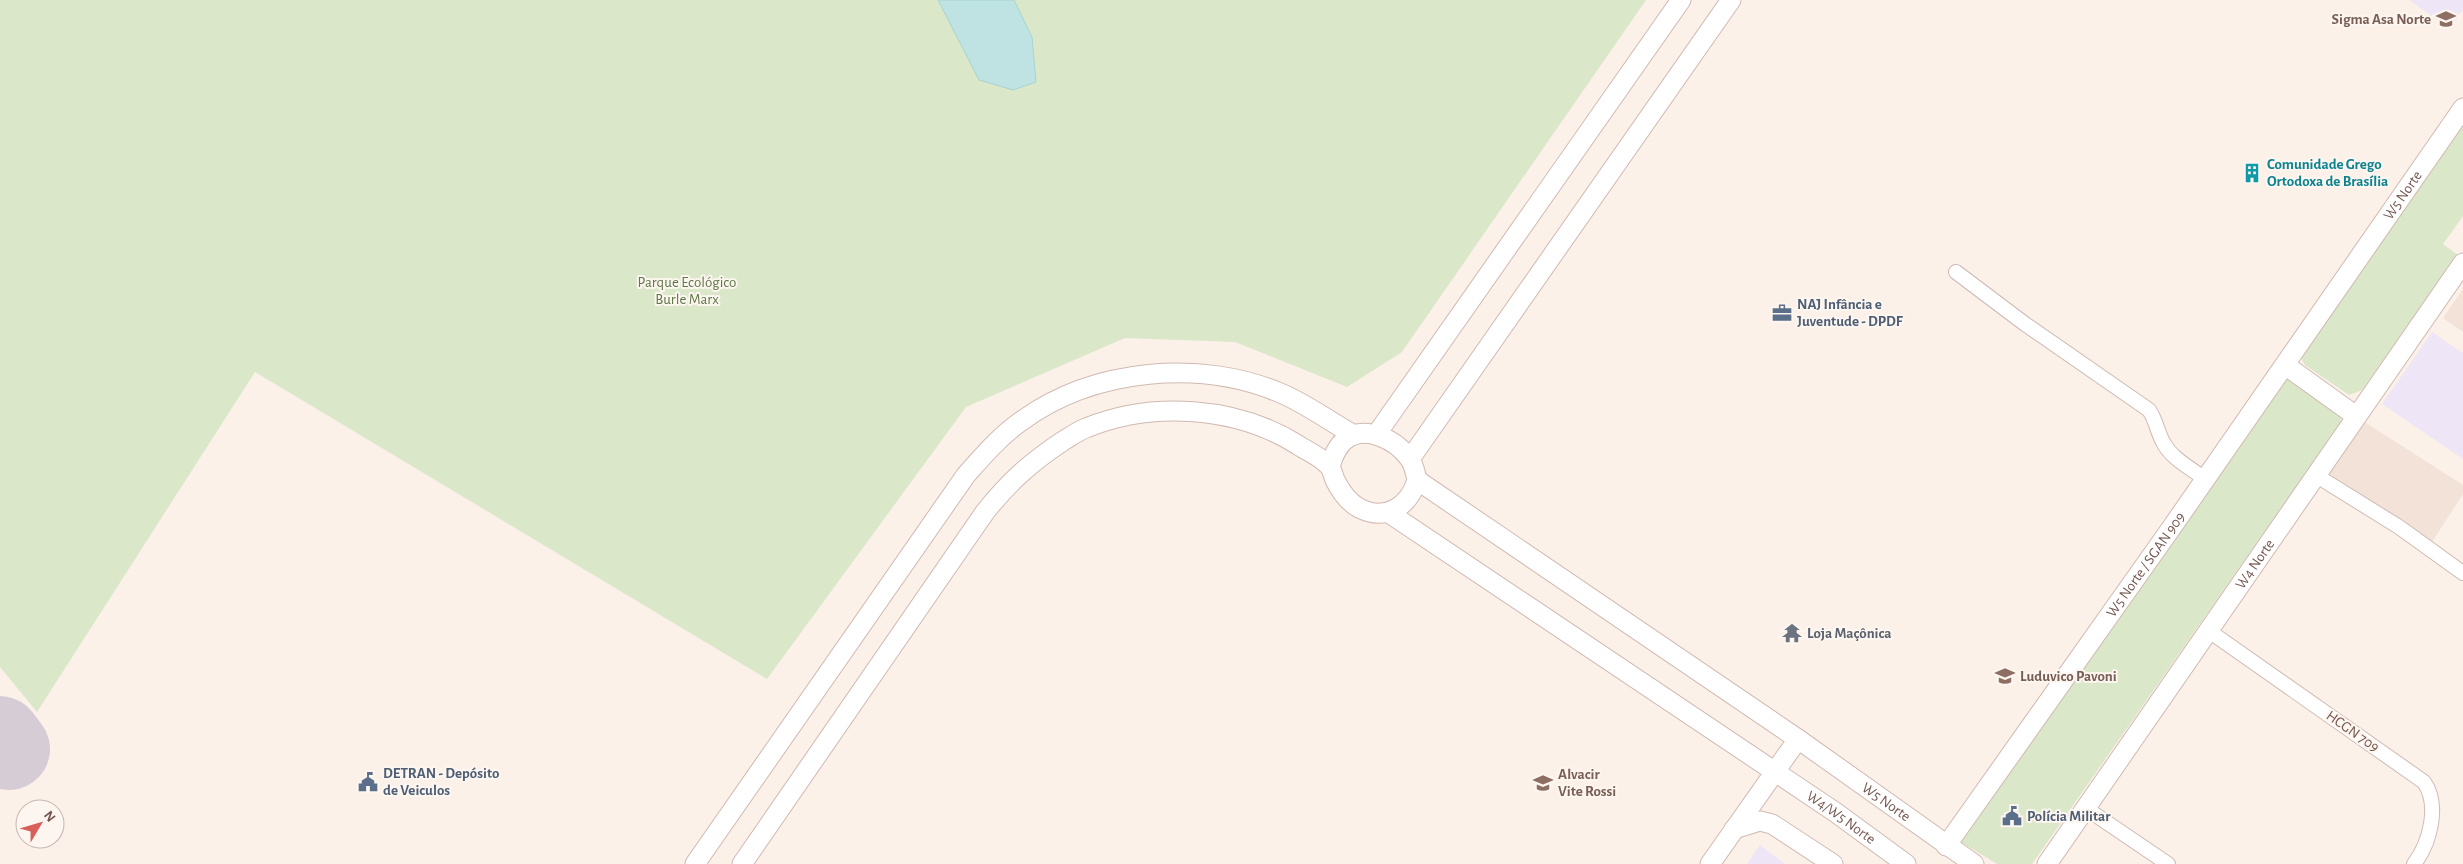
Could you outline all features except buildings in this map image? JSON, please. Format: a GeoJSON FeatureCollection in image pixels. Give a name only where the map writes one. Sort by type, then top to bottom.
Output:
{"type":"FeatureCollection","features":[{"type":"Feature","properties":{"kind":"street"},"geometry":{"type":"LineString","coordinates":[[1376,435],[1681,0]]}},
{"type":"Feature","properties":{"kind":"street"},"geometry":{"type":"LineString","coordinates":[[1410,459],[1731,0]]}},
{"type":"Feature","properties":{"kind":"street","name":"W5 Norte"},"geometry":{"type":"LineString","coordinates":[[2341,282],[2463,108]]}},
{"type":"Feature","properties":{"kind":"street","name":"W4 Norte"},"geometry":{"type":"LineString","coordinates":[[2047,864],[2088,809],[2317,476],[2356,416],[2463,263]]}},
{"type":"Feature","properties":{"kind":"street"},"geometry":{"type":"LineString","coordinates":[[1956,272],[2025,324],[2149,410],[2154,416],[2163,442],[2169,451],[2204,478]]}},
{"type":"Feature","properties":{"kind":"street","name":"W5 Norte / SGAN 909"},"geometry":{"type":"LineString","coordinates":[[1946,846],[2341,282]]}},
{"type":"Feature","properties":{"kind":"street"},"geometry":{"type":"LineString","coordinates":[[2284,365],[2356,416]]}},
{"type":"Feature","properties":{"kind":"street"},"geometry":{"type":"LineString","coordinates":[[698,861],[966,475],[992,446],[1020,422],[1079,389],[1116,380],[1164,374],[1203,373],[1246,382],[1285,395],[1354,435],[1376,435],[1395,443],[1410,459],[1417,480],[1404,504],[1390,513],[1372,512],[1353,503],[1338,485],[1330,466],[1296,443],[1264,428],[1232,418],[1180,411],[1118,418],[1084,428],[1045,453],[1018,474],[980,520],[897,644],[742,864]]}},
{"type":"Feature","properties":{"kind":"street"},"geometry":{"type":"LineString","coordinates":[[1330,466],[1339,446],[1354,435]]}},
{"type":"Feature","properties":{"kind":"street"},"geometry":{"type":"LineString","coordinates":[[2317,476],[2399,528],[2463,572]]}},
{"type":"Feature","properties":{"kind":"street","name":"W5 Norte"},"geometry":{"type":"LineString","coordinates":[[1417,480],[1798,739],[1946,846],[1974,864]]}},
{"type":"Feature","properties":{"kind":"street","name":"W4/W5 Norte"},"geometry":{"type":"LineString","coordinates":[[1390,513],[1775,772],[1906,864]]}},
{"type":"Feature","properties":{"kind":"street","name":"HCGN 709"},"geometry":{"type":"LineString","coordinates":[[2209,631],[2424,782],[2430,791],[2432,801],[2427,841],[2414,864]]}},
{"type":"Feature","properties":{"kind":"street"},"geometry":{"type":"LineString","coordinates":[[1710,864],[1798,739]]}},
{"type":"Feature","properties":{"kind":"street"},"geometry":{"type":"LineString","coordinates":[[2088,809],[2168,864]]}},
{"type":"Feature","properties":{"kind":"street"},"geometry":{"type":"LineString","coordinates":[[1734,830],[1760,821],[1772,824],[1834,864]]}},
{"type":"Feature","properties":{"kind":"shaded area","name":"Sigma Asa Norte"},"geometry":{"type":"Polygon","coordinates":[[[2409,0],[2463,0],[2463,10],[2449,28],[2409,0]]]}},
{"type":"Feature","properties":{"kind":"shaded area"},"geometry":{"type":"Polygon","coordinates":[[[2463,289],[2463,332],[2443,318],[2463,289]]]}},
{"type":"Feature","properties":{"kind":"shaded area"},"geometry":{"type":"Polygon","coordinates":[[[2432,332],[2463,353],[2463,459],[2382,404],[2432,332]]]}},
{"type":"Feature","properties":{"kind":"shaded area"},"geometry":{"type":"Polygon","coordinates":[[[2363,421],[2463,485],[2463,494],[2428,548],[2326,479],[2363,421]]]}},
{"type":"Feature","properties":{"kind":"shaded area"},"geometry":{"type":"Polygon","coordinates":[[[1760,845],[1785,864],[1747,864],[1760,845]]]}},
{"type":"Feature","properties":{"kind":"green space","name":"Parque Ecológico Burle Marx"},"geometry":{"type":"Polygon","coordinates":[[[0,0],[1646,0],[1402,352],[1347,387],[1235,342],[1125,338],[966,407],[767,679],[255,372],[37,712],[0,667],[0,0]]]}},
{"type":"Feature","properties":{"kind":"green space"},"geometry":{"type":"Polygon","coordinates":[[[2463,122],[2463,216],[2443,244],[2458,255],[2362,390],[2349,395],[2305,365],[2301,358],[2304,350],[2463,122]]]}},
{"type":"Feature","properties":{"kind":"green space"},"geometry":{"type":"Polygon","coordinates":[[[2287,377],[2340,410],[2341,422],[2032,864],[1997,864],[1961,842],[2287,377]]]}},
{"type":"Feature","properties":{"kind":"water"},"geometry":{"type":"Polygon","coordinates":[[[938,0],[1014,0],[1032,37],[1036,82],[1013,90],[979,80],[938,0]]]}},
{"type":"Feature","properties":{"kind":"runway"},"geometry":{"type":"LineString","coordinates":[[0,737],[9,749]]}},
{"type":"Feature","properties":{"kind":"place","name":"Sigma Asa Norte"},"geometry":{"type":"Point","coordinates":[2446,19]}},
{"type":"Feature","properties":{"kind":"place","name":"Comunidade Grego Ortodoxa de Brasília"},"geometry":{"type":"Point","coordinates":[2252,173]}},
{"type":"Feature","properties":{"kind":"place","name":"NAJ Infância e Juventude - DPDF"},"geometry":{"type":"Point","coordinates":[1782,313]}},
{"type":"Feature","properties":{"kind":"place","name":"Loja Maçônica"},"geometry":{"type":"Point","coordinates":[1792,633]}},
{"type":"Feature","properties":{"kind":"place","name":"Luduvico Pavoni"},"geometry":{"type":"Point","coordinates":[2005,676]}},
{"type":"Feature","properties":{"kind":"place","name":"DETRAN - Depósito de Veiculos"},"geometry":{"type":"Point","coordinates":[368,782]}},
{"type":"Feature","properties":{"kind":"place","name":"Alvacir Vite Rossi"},"geometry":{"type":"Point","coordinates":[1543,783]}},
{"type":"Feature","properties":{"kind":"place","name":"Polícia Militar"},"geometry":{"type":"Point","coordinates":[2012,816]}}]}
